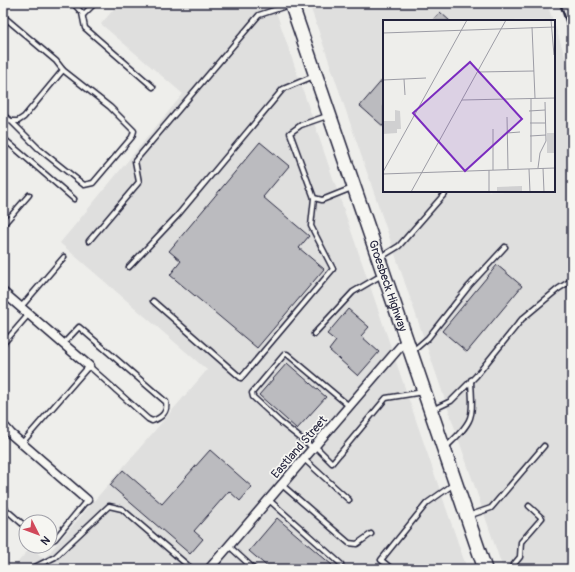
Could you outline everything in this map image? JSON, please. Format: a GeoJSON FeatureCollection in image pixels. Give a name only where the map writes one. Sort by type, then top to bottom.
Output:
{"type":"FeatureCollection","features":[{"type":"Feature","properties":{"kind":"main road","name":"Groesbeck Highway"},"geometry":{"type":"LineString","coordinates":[[292,5],[456,483],[483,568]]}},
{"type":"Feature","properties":{"kind":"street"},"geometry":{"type":"LineString","coordinates":[[3,292],[88,366]]}},
{"type":"Feature","properties":{"kind":"street","name":"Eastland Street"},"geometry":{"type":"LineString","coordinates":[[209,569],[406,340]]}},
{"type":"Feature","properties":{"kind":"street"},"geometry":{"type":"LineString","coordinates":[[3,425],[11,434],[88,500]]}},
{"type":"Feature","properties":{"kind":"lane"},"geometry":{"type":"LineString","coordinates":[[73,3],[83,15],[85,28],[153,87]]}},
{"type":"Feature","properties":{"kind":"lane"},"geometry":{"type":"LineString","coordinates":[[83,15],[95,3]]}},
{"type":"Feature","properties":{"kind":"lane"},"geometry":{"type":"LineString","coordinates":[[89,241],[139,182],[135,161],[254,20],[259,15],[292,5],[314,3]]}},
{"type":"Feature","properties":{"kind":"lane"},"geometry":{"type":"LineString","coordinates":[[3,16],[56,61],[63,70],[110,107],[134,131],[132,136],[93,183],[84,185],[39,149],[3,115]]}},
{"type":"Feature","properties":{"kind":"lane"},"geometry":{"type":"LineString","coordinates":[[11,121],[18,121],[24,117],[63,70]]}},
{"type":"Feature","properties":{"kind":"lane"},"geometry":{"type":"LineString","coordinates":[[129,267],[177,216],[283,89],[316,75]]}},
{"type":"Feature","properties":{"kind":"lane"},"geometry":{"type":"LineString","coordinates":[[153,301],[241,378],[333,269],[311,226],[314,198],[290,133],[301,125],[330,115]]}},
{"type":"Feature","properties":{"kind":"lane"},"geometry":{"type":"LineString","coordinates":[[3,138],[74,199]]}},
{"type":"Feature","properties":{"kind":"lane"},"geometry":{"type":"LineString","coordinates":[[314,198],[322,200],[354,187]]}},
{"type":"Feature","properties":{"kind":"lane"},"geometry":{"type":"LineString","coordinates":[[378,258],[398,246],[446,192]]}},
{"type":"Feature","properties":{"kind":"lane"},"geometry":{"type":"LineString","coordinates":[[3,225],[28,195]]}},
{"type":"Feature","properties":{"kind":"lane"},"geometry":{"type":"LineString","coordinates":[[411,352],[428,338],[469,286],[505,247]]}},
{"type":"Feature","properties":{"kind":"lane"},"geometry":{"type":"LineString","coordinates":[[21,307],[64,257]]}},
{"type":"Feature","properties":{"kind":"lane"},"geometry":{"type":"LineString","coordinates":[[314,334],[353,292],[384,274]]}},
{"type":"Feature","properties":{"kind":"lane"},"geometry":{"type":"LineString","coordinates":[[431,411],[451,401],[471,380],[522,319],[558,289],[572,280]]}},
{"type":"Feature","properties":{"kind":"lane"},"geometry":{"type":"LineString","coordinates":[[3,344],[29,314]]}},
{"type":"Feature","properties":{"kind":"lane"},"geometry":{"type":"LineString","coordinates":[[22,443],[88,366],[148,419],[152,421],[159,418],[167,408],[166,402],[79,327],[63,344]]}},
{"type":"Feature","properties":{"kind":"lane"},"geometry":{"type":"LineString","coordinates":[[350,406],[287,354],[283,356],[252,393],[253,397],[280,422],[314,447],[332,463],[386,398],[424,392]]}},
{"type":"Feature","properties":{"kind":"lane"},"geometry":{"type":"LineString","coordinates":[[444,449],[467,424],[470,418],[472,409],[471,380]]}},
{"type":"Feature","properties":{"kind":"lane"},"geometry":{"type":"LineString","coordinates":[[467,516],[491,508],[544,446]]}},
{"type":"Feature","properties":{"kind":"lane"},"geometry":{"type":"LineString","coordinates":[[304,459],[349,500]]}},
{"type":"Feature","properties":{"kind":"lane"},"geometry":{"type":"LineString","coordinates":[[392,569],[380,560],[428,503],[456,483]]}},
{"type":"Feature","properties":{"kind":"lane"},"geometry":{"type":"LineString","coordinates":[[282,485],[349,543],[357,544],[370,534]]}},
{"type":"Feature","properties":{"kind":"lane"},"geometry":{"type":"LineString","coordinates":[[58,535],[88,500]]}},
{"type":"Feature","properties":{"kind":"lane"},"geometry":{"type":"LineString","coordinates":[[269,500],[341,564]]}},
{"type":"Feature","properties":{"kind":"lane"},"geometry":{"type":"LineString","coordinates":[[31,569],[55,557],[110,506],[122,509],[192,569]]}},
{"type":"Feature","properties":{"kind":"lane"},"geometry":{"type":"LineString","coordinates":[[510,569],[520,557],[521,542],[542,518],[529,506]]}},
{"type":"Feature","properties":{"kind":"lane"},"geometry":{"type":"LineString","coordinates":[[3,507],[18,520]]}},
{"type":"Feature","properties":{"kind":"lane"},"geometry":{"type":"LineString","coordinates":[[228,546],[254,569]]}},
{"type":"Feature","properties":{"kind":"lane"},"geometry":{"type":"LineString","coordinates":[[568,569],[572,564]]}},
{"type":"Feature","properties":{"kind":"shaded area"},"geometry":{"type":"Polygon","coordinates":[[[119,3],[273,3],[467,569],[12,569],[25,554],[39,554],[44,559],[48,554],[58,554],[58,543],[207,370],[60,243],[183,94],[101,24],[119,3]]]}},
{"type":"Feature","properties":{"kind":"shaded area"},"geometry":{"type":"Polygon","coordinates":[[[309,3],[547,3],[553,20],[383,20],[383,192],[555,192],[555,26],[572,77],[572,569],[503,569],[309,3]]]}},
{"type":"Feature","properties":{"kind":"building"},"geometry":{"type":"Polygon","coordinates":[[[440,12],[449,20],[433,20],[440,12]]]}},
{"type":"Feature","properties":{"kind":"building"},"geometry":{"type":"Polygon","coordinates":[[[383,79],[383,126],[360,106],[383,79]]]}},
{"type":"Feature","properties":{"kind":"building"},"geometry":{"type":"Polygon","coordinates":[[[260,142],[289,166],[263,197],[309,236],[299,248],[324,269],[257,348],[170,275],[181,261],[169,251],[260,142]]]}},
{"type":"Feature","properties":{"kind":"building"},"geometry":{"type":"Polygon","coordinates":[[[497,265],[522,286],[467,352],[442,331],[497,265]]]}},
{"type":"Feature","properties":{"kind":"building"},"geometry":{"type":"Polygon","coordinates":[[[348,309],[369,327],[361,336],[379,352],[358,376],[329,350],[336,341],[327,334],[348,309]]]}},
{"type":"Feature","properties":{"kind":"building"},"geometry":{"type":"Polygon","coordinates":[[[287,363],[326,397],[297,429],[259,395],[287,363]]]}},
{"type":"Feature","properties":{"kind":"building"},"geometry":{"type":"Polygon","coordinates":[[[210,450],[252,487],[240,501],[229,491],[194,531],[203,539],[190,554],[110,485],[123,470],[162,504],[210,450]]]}},
{"type":"Feature","properties":{"kind":"building"},"geometry":{"type":"Polygon","coordinates":[[[277,518],[332,565],[329,569],[270,569],[249,551],[277,518]]]}},
{"type":"Feature","properties":{"kind":"railway"},"geometry":{"type":"LineString","coordinates":[[560,3],[572,39]]}}]}
